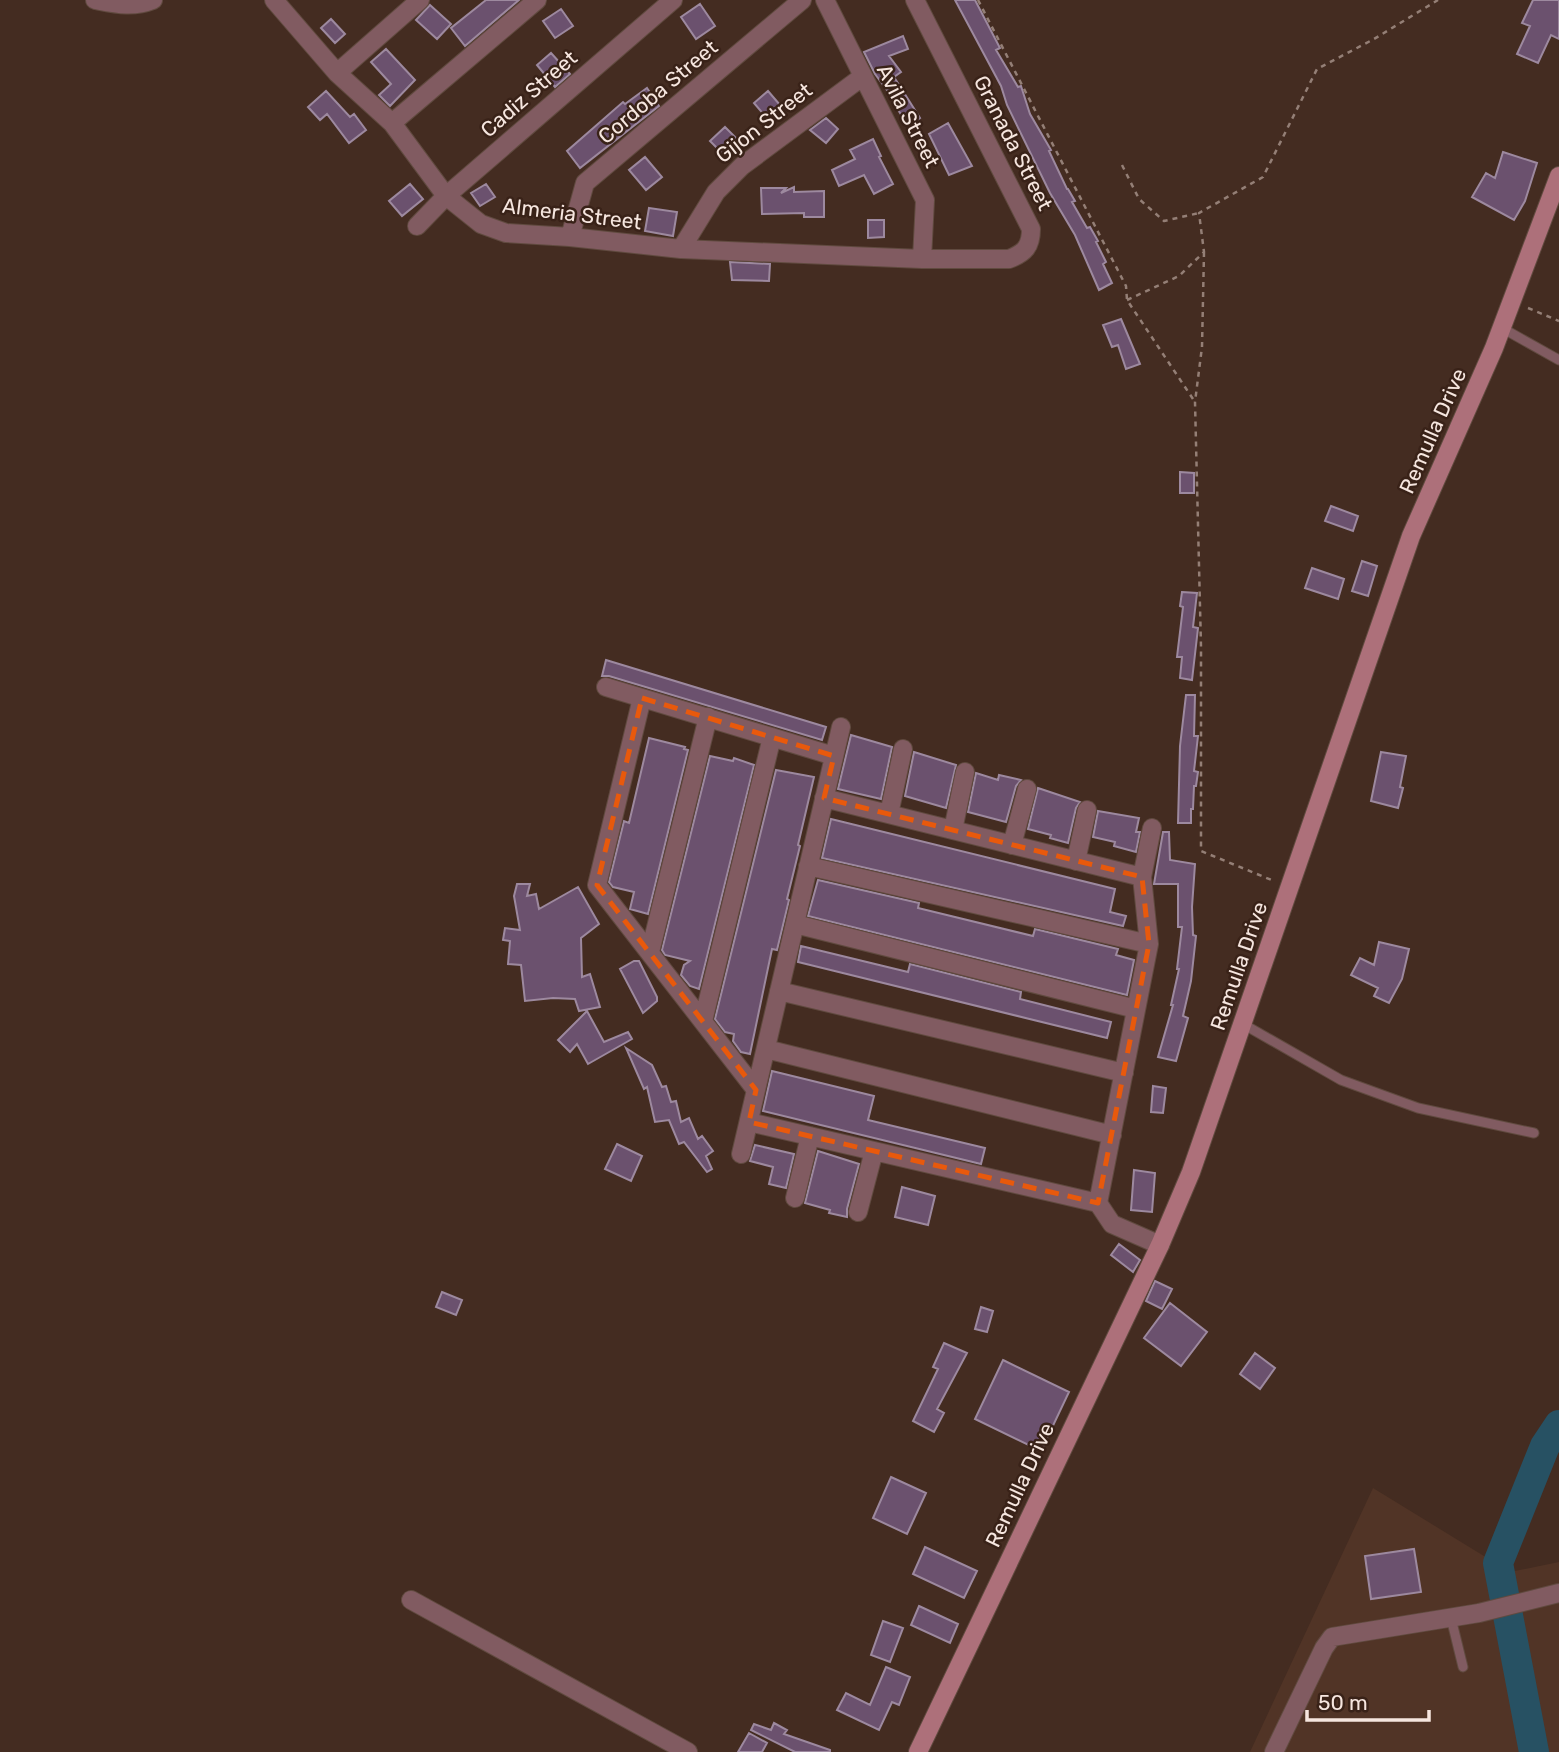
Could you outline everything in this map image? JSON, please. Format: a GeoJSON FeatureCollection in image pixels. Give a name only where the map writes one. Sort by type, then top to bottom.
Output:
{"type":"FeatureCollection","features":[{"type":"Feature","properties":{"kind":"main road","name":"Remulla Drive"},"geometry":{"type":"LineString","coordinates":[[918,1752],[1160,1245],[1191,1172],[1412,536],[1502,328],[1559,176]]}},
{"type":"Feature","properties":{"kind":"street"},"geometry":{"type":"LineString","coordinates":[[95,0],[124,6],[141,5],[153,0]]}},
{"type":"Feature","properties":{"kind":"street"},"geometry":{"type":"LineString","coordinates":[[337,73],[420,0]]}},
{"type":"Feature","properties":{"kind":"street"},"geometry":{"type":"LineString","coordinates":[[392,123],[537,0]]}},
{"type":"Feature","properties":{"kind":"street","name":"Cadiz Street"},"geometry":{"type":"LineString","coordinates":[[417,226],[446,196],[673,0]]}},
{"type":"Feature","properties":{"kind":"street","name":"Cordoba Street"},"geometry":{"type":"LineString","coordinates":[[570,237],[585,183],[802,0]]}},
{"type":"Feature","properties":{"kind":"street","name":"Avila Street"},"geometry":{"type":"LineString","coordinates":[[825,0],[925,200],[922,259]]}},
{"type":"Feature","properties":{"kind":"street","name":"Granada Street"},"geometry":{"type":"LineString","coordinates":[[915,0],[1031,229],[1028,248],[1009,259],[922,259]]}},
{"type":"Feature","properties":{"kind":"street","name":"Almeria Street"},"geometry":{"type":"LineString","coordinates":[[277,1],[337,73],[392,123],[446,196],[481,224],[506,233],[681,249],[922,259]]}},
{"type":"Feature","properties":{"kind":"street","name":"Gijon Street"},"geometry":{"type":"LineString","coordinates":[[681,249],[716,192],[742,166],[862,77]]}},
{"type":"Feature","properties":{"kind":"street"},"geometry":{"type":"LineString","coordinates":[[606,687],[834,756]]}},
{"type":"Feature","properties":{"kind":"street"},"geometry":{"type":"LineString","coordinates":[[642,698],[597,885],[756,1090]]}},
{"type":"Feature","properties":{"kind":"street"},"geometry":{"type":"LineString","coordinates":[[650,952],[708,718]]}},
{"type":"Feature","properties":{"kind":"street"},"geometry":{"type":"LineString","coordinates":[[741,1154],[841,727]]}},
{"type":"Feature","properties":{"kind":"street"},"geometry":{"type":"LineString","coordinates":[[703,1021],[772,737]]}},
{"type":"Feature","properties":{"kind":"street"},"geometry":{"type":"LineString","coordinates":[[889,814],[903,749]]}},
{"type":"Feature","properties":{"kind":"street"},"geometry":{"type":"LineString","coordinates":[[953,830],[965,772]]}},
{"type":"Feature","properties":{"kind":"street"},"geometry":{"type":"LineString","coordinates":[[1012,845],[1027,789]]}},
{"type":"Feature","properties":{"kind":"street"},"geometry":{"type":"LineString","coordinates":[[824,798],[1142,877]]}},
{"type":"Feature","properties":{"kind":"street"},"geometry":{"type":"LineString","coordinates":[[1076,861],[1087,810]]}},
{"type":"Feature","properties":{"kind":"street"},"geometry":{"type":"LineString","coordinates":[[1098,1203],[1149,944],[1142,877],[1152,828]]}},
{"type":"Feature","properties":{"kind":"street"},"geometry":{"type":"LineString","coordinates":[[808,866],[1149,944]]}},
{"type":"Feature","properties":{"kind":"street"},"geometry":{"type":"LineString","coordinates":[[795,924],[1136,1009]]}},
{"type":"Feature","properties":{"kind":"street"},"geometry":{"type":"LineString","coordinates":[[779,991],[1124,1073]]}},
{"type":"Feature","properties":{"kind":"street"},"geometry":{"type":"LineString","coordinates":[[766,1049],[1112,1135]]}},
{"type":"Feature","properties":{"kind":"street"},"geometry":{"type":"LineString","coordinates":[[749,1122],[1098,1203],[1112,1224],[1160,1245]]}},
{"type":"Feature","properties":{"kind":"street"},"geometry":{"type":"LineString","coordinates":[[795,1198],[810,1136]]}},
{"type":"Feature","properties":{"kind":"street"},"geometry":{"type":"LineString","coordinates":[[858,1212],[874,1151]]}},
{"type":"Feature","properties":{"kind":"street"},"geometry":{"type":"LineString","coordinates":[[1274,1752],[1324,1648],[1332,1637],[1479,1613],[1559,1593]]}},
{"type":"Feature","properties":{"kind":"street"},"geometry":{"type":"LineString","coordinates":[[411,1600],[688,1752]]}},
{"type":"Feature","properties":{"kind":"lane"},"geometry":{"type":"LineString","coordinates":[[1502,328],[1559,360]]}},
{"type":"Feature","properties":{"kind":"lane"},"geometry":{"type":"LineString","coordinates":[[1243,1024],[1354,1085],[1418,1108],[1534,1133]]}},
{"type":"Feature","properties":{"kind":"lane"},"geometry":{"type":"LineString","coordinates":[[1451,1618],[1463,1667]]}},
{"type":"Feature","properties":{"kind":"path"},"geometry":{"type":"LineString","coordinates":[[978,0],[1126,286],[1127,300],[1195,402]]}},
{"type":"Feature","properties":{"kind":"path"},"geometry":{"type":"LineString","coordinates":[[1122,165],[1139,199],[1164,221],[1199,213],[1263,177],[1317,69],[1374,39],[1438,0]]}},
{"type":"Feature","properties":{"kind":"path"},"geometry":{"type":"LineString","coordinates":[[1199,213],[1204,251],[1202,347],[1195,402],[1201,647],[1200,851],[1290,888]]}},
{"type":"Feature","properties":{"kind":"path"},"geometry":{"type":"LineString","coordinates":[[1127,300],[1179,275],[1204,251]]}},
{"type":"Feature","properties":{"kind":"path"},"geometry":{"type":"LineString","coordinates":[[1512,301],[1559,321]]}},
{"type":"Feature","properties":{"kind":"highlighted area"},"geometry":{"type":"Polygon","coordinates":[[[642,698],[834,756],[824,798],[1142,877],[1149,944],[1098,1203],[749,1122],[756,1090],[597,885],[642,698]]]}},
{"type":"Feature","properties":{"kind":"shaded area"},"geometry":{"type":"Polygon","coordinates":[[[1373,1488],[1510,1572],[1559,1562],[1559,1752],[1250,1752],[1373,1488]]]}},
{"type":"Feature","properties":{"kind":"building"},"geometry":{"type":"Polygon","coordinates":[[[486,0],[519,0],[465,46],[451,28],[486,0]]]}},
{"type":"Feature","properties":{"kind":"building"},"geometry":{"type":"Polygon","coordinates":[[[955,0],[975,0],[1000,48],[996,50],[1018,87],[1021,86],[1030,114],[1051,150],[1049,151],[1075,201],[1072,202],[1098,241],[1096,242],[1106,262],[1103,264],[1112,283],[1099,290],[1075,235],[1050,193],[1007,105],[1001,86],[955,0]]]}},
{"type":"Feature","properties":{"kind":"building"},"geometry":{"type":"Polygon","coordinates":[[[1533,0],[1559,0],[1559,39],[1551,35],[1538,63],[1517,54],[1530,26],[1522,23],[1533,0]]]}},
{"type":"Feature","properties":{"kind":"building"},"geometry":{"type":"Polygon","coordinates":[[[700,4],[715,26],[696,39],[681,17],[700,4]]]}},
{"type":"Feature","properties":{"kind":"building"},"geometry":{"type":"Polygon","coordinates":[[[430,5],[451,24],[437,39],[416,20],[430,5]]]}},
{"type":"Feature","properties":{"kind":"building"},"geometry":{"type":"Polygon","coordinates":[[[561,9],[573,26],[555,38],[543,21],[561,9]]]}},
{"type":"Feature","properties":{"kind":"building"},"geometry":{"type":"Polygon","coordinates":[[[331,19],[345,34],[335,43],[321,28],[331,19]]]}},
{"type":"Feature","properties":{"kind":"building"},"geometry":{"type":"Polygon","coordinates":[[[903,36],[908,49],[889,56],[901,72],[894,77],[920,118],[912,124],[905,114],[902,116],[864,52],[903,36]]]}},
{"type":"Feature","properties":{"kind":"building"},"geometry":{"type":"Polygon","coordinates":[[[386,49],[415,80],[390,106],[379,95],[391,84],[371,62],[386,49]]]}},
{"type":"Feature","properties":{"kind":"building"},"geometry":{"type":"Polygon","coordinates":[[[551,53],[570,74],[555,87],[537,65],[551,53]]]}},
{"type":"Feature","properties":{"kind":"building"},"geometry":{"type":"Polygon","coordinates":[[[647,88],[659,106],[580,168],[567,151],[623,102],[625,104],[647,88]]]}},
{"type":"Feature","properties":{"kind":"building"},"geometry":{"type":"Polygon","coordinates":[[[326,91],[350,117],[354,114],[366,130],[349,143],[327,114],[320,120],[308,107],[326,91]]]}},
{"type":"Feature","properties":{"kind":"building"},"geometry":{"type":"Polygon","coordinates":[[[768,91],[780,105],[766,117],[754,103],[768,91]]]}},
{"type":"Feature","properties":{"kind":"building"},"geometry":{"type":"Polygon","coordinates":[[[826,118],[838,129],[826,143],[810,130],[826,118]]]}},
{"type":"Feature","properties":{"kind":"building"},"geometry":{"type":"Polygon","coordinates":[[[948,123],[972,166],[949,175],[929,134],[948,123]]]}},
{"type":"Feature","properties":{"kind":"building"},"geometry":{"type":"Polygon","coordinates":[[[725,127],[738,140],[723,154],[710,141],[725,127]]]}},
{"type":"Feature","properties":{"kind":"building"},"geometry":{"type":"Polygon","coordinates":[[[873,139],[893,184],[874,194],[864,175],[839,186],[832,170],[855,159],[850,150],[873,139]]]}},
{"type":"Feature","properties":{"kind":"building"},"geometry":{"type":"Polygon","coordinates":[[[1503,152],[1537,163],[1525,201],[1514,220],[1472,197],[1486,173],[1495,178],[1503,152]]]}},
{"type":"Feature","properties":{"kind":"building"},"geometry":{"type":"Polygon","coordinates":[[[645,157],[662,177],[646,190],[629,170],[645,157]]]}},
{"type":"Feature","properties":{"kind":"building"},"geometry":{"type":"Polygon","coordinates":[[[410,184],[423,199],[402,216],[389,201],[410,184]]]}},
{"type":"Feature","properties":{"kind":"building"},"geometry":{"type":"Polygon","coordinates":[[[486,184],[495,197],[480,206],[471,193],[486,184]]]}},
{"type":"Feature","properties":{"kind":"building"},"geometry":{"type":"Polygon","coordinates":[[[794,187],[794,192],[824,191],[824,217],[804,217],[804,213],[762,214],[761,188],[786,188],[781,193],[794,187]]]}},
{"type":"Feature","properties":{"kind":"building"},"geometry":{"type":"Polygon","coordinates":[[[649,208],[677,212],[673,236],[645,231],[649,208]]]}},
{"type":"Feature","properties":{"kind":"building"},"geometry":{"type":"Polygon","coordinates":[[[868,220],[884,220],[884,237],[868,238],[868,220]]]}},
{"type":"Feature","properties":{"kind":"building"},"geometry":{"type":"Polygon","coordinates":[[[730,262],[770,264],[769,281],[732,280],[730,262]]]}},
{"type":"Feature","properties":{"kind":"building"},"geometry":{"type":"Polygon","coordinates":[[[1121,319],[1140,364],[1126,369],[1118,345],[1112,347],[1103,325],[1121,319]]]}},
{"type":"Feature","properties":{"kind":"building"},"geometry":{"type":"Polygon","coordinates":[[[1180,472],[1194,473],[1194,493],[1180,493],[1180,472]]]}},
{"type":"Feature","properties":{"kind":"building"},"geometry":{"type":"Polygon","coordinates":[[[1331,506],[1358,516],[1353,531],[1325,521],[1331,506]]]}},
{"type":"Feature","properties":{"kind":"building"},"geometry":{"type":"Polygon","coordinates":[[[1362,561],[1377,566],[1368,596],[1352,591],[1362,561]]]}},
{"type":"Feature","properties":{"kind":"building"},"geometry":{"type":"Polygon","coordinates":[[[1312,568],[1344,579],[1338,599],[1305,588],[1312,568]]]}},
{"type":"Feature","properties":{"kind":"building"},"geometry":{"type":"Polygon","coordinates":[[[1182,592],[1197,593],[1193,627],[1198,628],[1192,680],[1180,678],[1182,657],[1177,657],[1183,607],[1180,606],[1182,592]]]}},
{"type":"Feature","properties":{"kind":"building"},"geometry":{"type":"Polygon","coordinates":[[[606,660],[826,727],[822,740],[602,676],[606,660]]]}},
{"type":"Feature","properties":{"kind":"building"},"geometry":{"type":"Polygon","coordinates":[[[1186,695],[1195,695],[1194,736],[1198,736],[1194,771],[1198,772],[1191,823],[1178,823],[1180,746],[1186,695]]]}},
{"type":"Feature","properties":{"kind":"building"},"geometry":{"type":"Polygon","coordinates":[[[851,735],[892,747],[881,799],[838,789],[851,735]]]}},
{"type":"Feature","properties":{"kind":"building"},"geometry":{"type":"Polygon","coordinates":[[[649,738],[688,750],[648,914],[630,909],[634,892],[613,887],[609,882],[624,821],[629,823],[649,738]]]}},
{"type":"Feature","properties":{"kind":"building"},"geometry":{"type":"Polygon","coordinates":[[[914,752],[956,765],[946,808],[905,796],[914,752]]]}},
{"type":"Feature","properties":{"kind":"building"},"geometry":{"type":"Polygon","coordinates":[[[1381,752],[1406,756],[1398,808],[1371,801],[1381,752]]]}},
{"type":"Feature","properties":{"kind":"building"},"geometry":{"type":"Polygon","coordinates":[[[710,756],[733,761],[734,758],[754,765],[699,989],[690,986],[681,975],[684,965],[690,961],[665,955],[662,950],[710,756]]]}},
{"type":"Feature","properties":{"kind":"building"},"geometry":{"type":"Polygon","coordinates":[[[776,770],[814,777],[787,899],[789,900],[777,950],[772,949],[750,1054],[741,1052],[733,1041],[734,1034],[725,1032],[715,1019],[776,770]]]}},
{"type":"Feature","properties":{"kind":"building"},"geometry":{"type":"Polygon","coordinates":[[[976,773],[998,780],[999,775],[1021,780],[1016,786],[1006,822],[968,812],[976,773]]]}},
{"type":"Feature","properties":{"kind":"building"},"geometry":{"type":"Polygon","coordinates":[[[1038,788],[1080,802],[1076,808],[1068,843],[1028,829],[1038,788]]]}},
{"type":"Feature","properties":{"kind":"building"},"geometry":{"type":"Polygon","coordinates":[[[1098,811],[1139,818],[1136,832],[1140,832],[1136,852],[1114,846],[1115,842],[1093,837],[1098,811]]]}},
{"type":"Feature","properties":{"kind":"building"},"geometry":{"type":"Polygon","coordinates":[[[831,819],[1115,889],[1110,912],[1126,916],[1123,926],[822,858],[831,819]]]}},
{"type":"Feature","properties":{"kind":"building"},"geometry":{"type":"Polygon","coordinates":[[[1163,832],[1169,832],[1170,860],[1195,864],[1192,907],[1193,935],[1196,936],[1191,981],[1183,1016],[1188,1018],[1176,1061],[1158,1057],[1173,1005],[1182,927],[1178,927],[1178,884],[1154,884],[1163,832]]]}},
{"type":"Feature","properties":{"kind":"building"},"geometry":{"type":"Polygon","coordinates":[[[818,880],[919,903],[918,908],[1033,936],[1035,929],[1118,949],[1116,955],[1134,960],[1127,995],[808,916],[818,880]]]}},
{"type":"Feature","properties":{"kind":"building"},"geometry":{"type":"Polygon","coordinates":[[[517,884],[530,884],[527,896],[536,894],[539,909],[578,887],[599,924],[581,938],[582,977],[590,974],[600,1007],[579,1011],[575,999],[525,1001],[521,965],[508,964],[510,941],[503,940],[505,928],[520,930],[514,896],[517,884]]]}},
{"type":"Feature","properties":{"kind":"building"},"geometry":{"type":"Polygon","coordinates":[[[1379,942],[1409,949],[1402,979],[1389,1003],[1374,996],[1378,988],[1351,975],[1360,958],[1374,965],[1379,942]]]}},
{"type":"Feature","properties":{"kind":"building"},"geometry":{"type":"Polygon","coordinates":[[[801,946],[908,972],[910,964],[1021,992],[1020,999],[1111,1022],[1107,1038],[798,962],[801,946]]]}},
{"type":"Feature","properties":{"kind":"building"},"geometry":{"type":"Polygon","coordinates":[[[639,961],[657,997],[657,1001],[643,1013],[620,969],[639,961]]]}},
{"type":"Feature","properties":{"kind":"building"},"geometry":{"type":"Polygon","coordinates":[[[587,1011],[604,1042],[628,1032],[632,1039],[588,1064],[577,1044],[570,1052],[558,1040],[587,1011]]]}},
{"type":"Feature","properties":{"kind":"building"},"geometry":{"type":"Polygon","coordinates":[[[626,1048],[652,1065],[662,1087],[666,1086],[671,1102],[676,1101],[681,1122],[689,1118],[698,1139],[702,1136],[713,1151],[706,1156],[712,1169],[707,1172],[684,1142],[679,1144],[669,1120],[655,1122],[647,1087],[644,1089],[626,1048]]]}},
{"type":"Feature","properties":{"kind":"building"},"geometry":{"type":"Polygon","coordinates":[[[772,1071],[874,1096],[868,1120],[985,1148],[981,1164],[763,1111],[772,1071]]]}},
{"type":"Feature","properties":{"kind":"building"},"geometry":{"type":"Polygon","coordinates":[[[1153,1086],[1166,1088],[1163,1113],[1151,1112],[1153,1086]]]}},
{"type":"Feature","properties":{"kind":"building"},"geometry":{"type":"Polygon","coordinates":[[[617,1144],[642,1156],[631,1181],[605,1169],[617,1144]]]}},
{"type":"Feature","properties":{"kind":"building"},"geometry":{"type":"Polygon","coordinates":[[[755,1145],[794,1154],[786,1188],[769,1184],[773,1167],[750,1161],[755,1145]]]}},
{"type":"Feature","properties":{"kind":"building"},"geometry":{"type":"Polygon","coordinates":[[[818,1151],[859,1164],[847,1217],[805,1203],[818,1151]]]}},
{"type":"Feature","properties":{"kind":"building"},"geometry":{"type":"Polygon","coordinates":[[[1134,1170],[1155,1173],[1152,1212],[1131,1210],[1134,1170]]]}},
{"type":"Feature","properties":{"kind":"building"},"geometry":{"type":"Polygon","coordinates":[[[902,1187],[935,1196],[928,1225],[895,1217],[902,1187]]]}},
{"type":"Feature","properties":{"kind":"building"},"geometry":{"type":"Polygon","coordinates":[[[1119,1244],[1140,1260],[1133,1272],[1111,1255],[1119,1244]]]}},
{"type":"Feature","properties":{"kind":"building"},"geometry":{"type":"Polygon","coordinates":[[[1155,1281],[1172,1289],[1162,1309],[1146,1301],[1155,1281]]]}},
{"type":"Feature","properties":{"kind":"building"},"geometry":{"type":"Polygon","coordinates":[[[442,1292],[462,1300],[456,1315],[436,1307],[442,1292]]]}},
{"type":"Feature","properties":{"kind":"building"},"geometry":{"type":"Polygon","coordinates":[[[1170,1303],[1207,1332],[1181,1366],[1144,1338],[1170,1303]]]}},
{"type":"Feature","properties":{"kind":"building"},"geometry":{"type":"Polygon","coordinates":[[[981,1307],[993,1311],[987,1332],[975,1329],[981,1307]]]}},
{"type":"Feature","properties":{"kind":"building"},"geometry":{"type":"Polygon","coordinates":[[[944,1343],[967,1353],[937,1409],[944,1413],[934,1432],[913,1421],[938,1369],[933,1367],[944,1343]]]}},
{"type":"Feature","properties":{"kind":"building"},"geometry":{"type":"Polygon","coordinates":[[[1255,1353],[1275,1368],[1260,1389],[1240,1374],[1255,1353]]]}},
{"type":"Feature","properties":{"kind":"building"},"geometry":{"type":"Polygon","coordinates":[[[1003,1360],[1069,1392],[1041,1451],[975,1419],[1003,1360]]]}},
{"type":"Feature","properties":{"kind":"building"},"geometry":{"type":"Polygon","coordinates":[[[891,1477],[926,1493],[907,1534],[873,1518],[891,1477]]]}},
{"type":"Feature","properties":{"kind":"building"},"geometry":{"type":"Polygon","coordinates":[[[925,1547],[977,1571],[964,1598],[913,1574],[925,1547]]]}},
{"type":"Feature","properties":{"kind":"building"},"geometry":{"type":"Polygon","coordinates":[[[1414,1549],[1421,1592],[1371,1599],[1365,1556],[1414,1549]]]}},
{"type":"Feature","properties":{"kind":"building"},"geometry":{"type":"Polygon","coordinates":[[[919,1606],[958,1624],[950,1643],[911,1625],[919,1606]]]}},
{"type":"Feature","properties":{"kind":"building"},"geometry":{"type":"Polygon","coordinates":[[[883,1621],[903,1628],[890,1662],[871,1655],[883,1621]]]}},
{"type":"Feature","properties":{"kind":"building"},"geometry":{"type":"Polygon","coordinates":[[[886,1667],[910,1677],[899,1705],[892,1702],[879,1730],[837,1710],[846,1693],[870,1705],[886,1667]]]}},
{"type":"Feature","properties":{"kind":"building"},"geometry":{"type":"Polygon","coordinates":[[[774,1723],[787,1730],[784,1734],[830,1752],[795,1752],[751,1730],[754,1724],[771,1730],[774,1723]]]}},
{"type":"Feature","properties":{"kind":"building"},"geometry":{"type":"Polygon","coordinates":[[[749,1733],[767,1743],[762,1752],[738,1752],[749,1733]]]}},
{"type":"Feature","properties":{"kind":"waterway"},"geometry":{"type":"LineString","coordinates":[[1534,1752],[1498,1563],[1545,1446],[1559,1425]]}}]}
